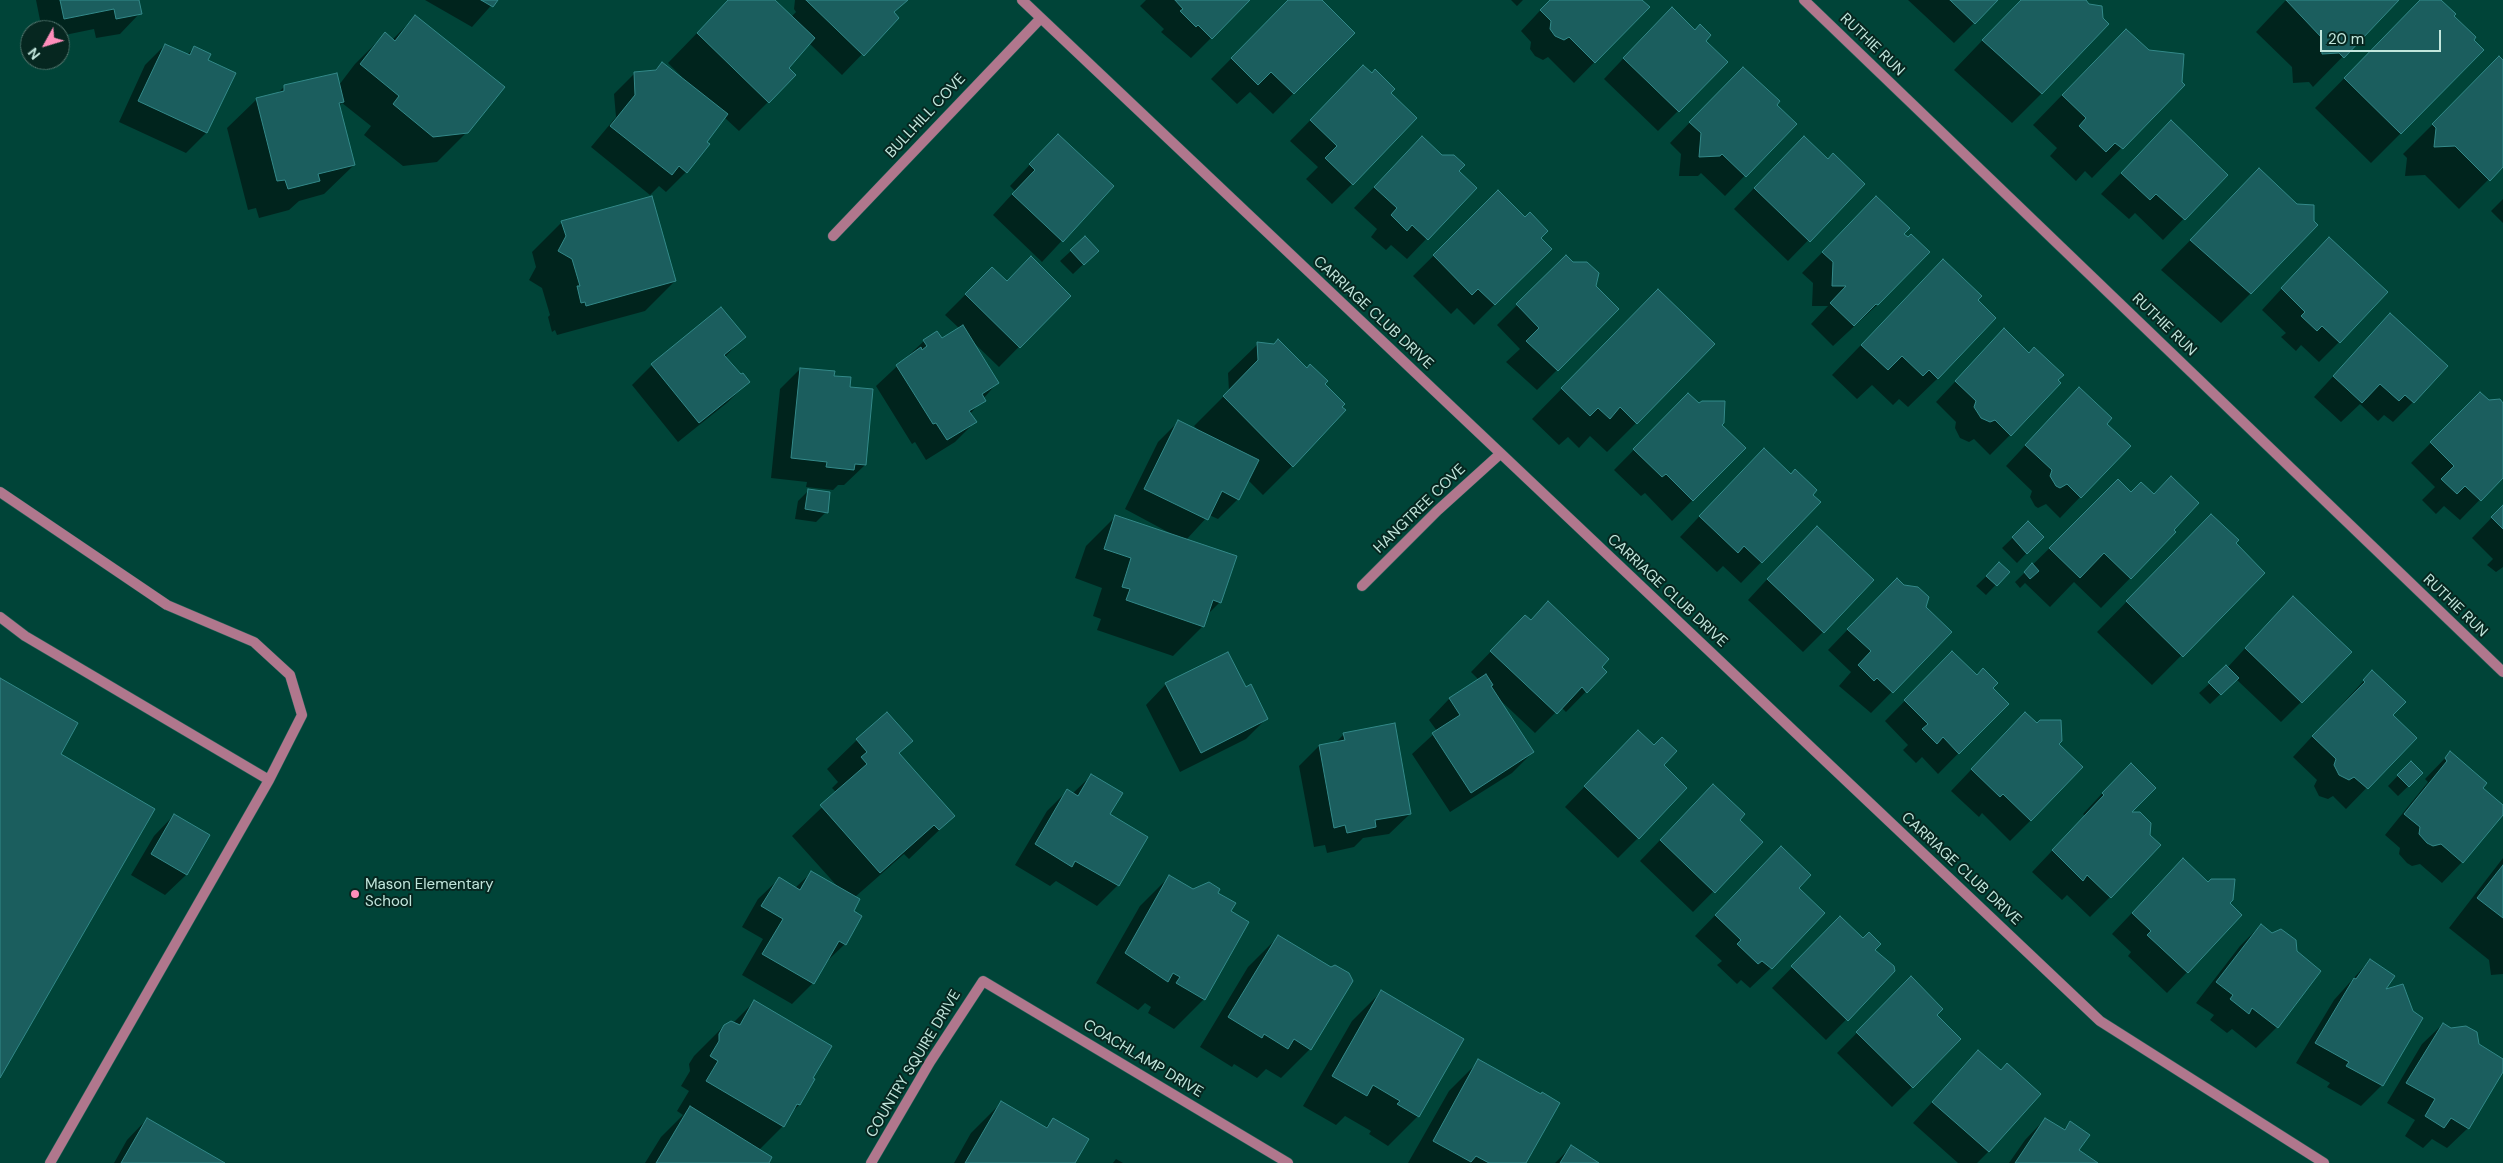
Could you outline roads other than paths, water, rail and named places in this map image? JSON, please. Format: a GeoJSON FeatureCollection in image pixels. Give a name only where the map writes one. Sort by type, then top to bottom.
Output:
{"type":"FeatureCollection","features":[{"type":"Feature","properties":{"kind":"street","name":"CARRIAGE CLUB DRIVE"},"geometry":{"type":"LineString","coordinates":[[1022,0],[2100,1021],[2324,1163]]}},
{"type":"Feature","properties":{"kind":"street","name":"RUTHIE RUN"},"geometry":{"type":"LineString","coordinates":[[1804,0],[2503,672]]}},
{"type":"Feature","properties":{"kind":"street","name":"BULLHILL COVE"},"geometry":{"type":"LineString","coordinates":[[833,236],[1041,18]]}},
{"type":"Feature","properties":{"kind":"street","name":"HANGTREE COVE"},"geometry":{"type":"LineString","coordinates":[[1362,586],[1436,511],[1500,454]]}},
{"type":"Feature","properties":{"kind":"street"},"geometry":{"type":"LineString","coordinates":[[0,492],[167,605],[254,642],[290,675],[302,716],[269,780],[50,1163]]}},
{"type":"Feature","properties":{"kind":"street"},"geometry":{"type":"LineString","coordinates":[[0,618],[25,636],[269,780]]}},
{"type":"Feature","properties":{"kind":"street","name":"COUNTRY SQUIRE DRIVE"},"geometry":{"type":"LineString","coordinates":[[871,1163],[930,1062],[982,981]]}},
{"type":"Feature","properties":{"kind":"street","name":"COACHLAMP DRIVE"},"geometry":{"type":"LineString","coordinates":[[982,981],[1288,1163]]}},
{"type":"Feature","properties":{"kind":"place","name":"Mason Elementary School"},"geometry":{"type":"Point","coordinates":[355,894]}}]}
